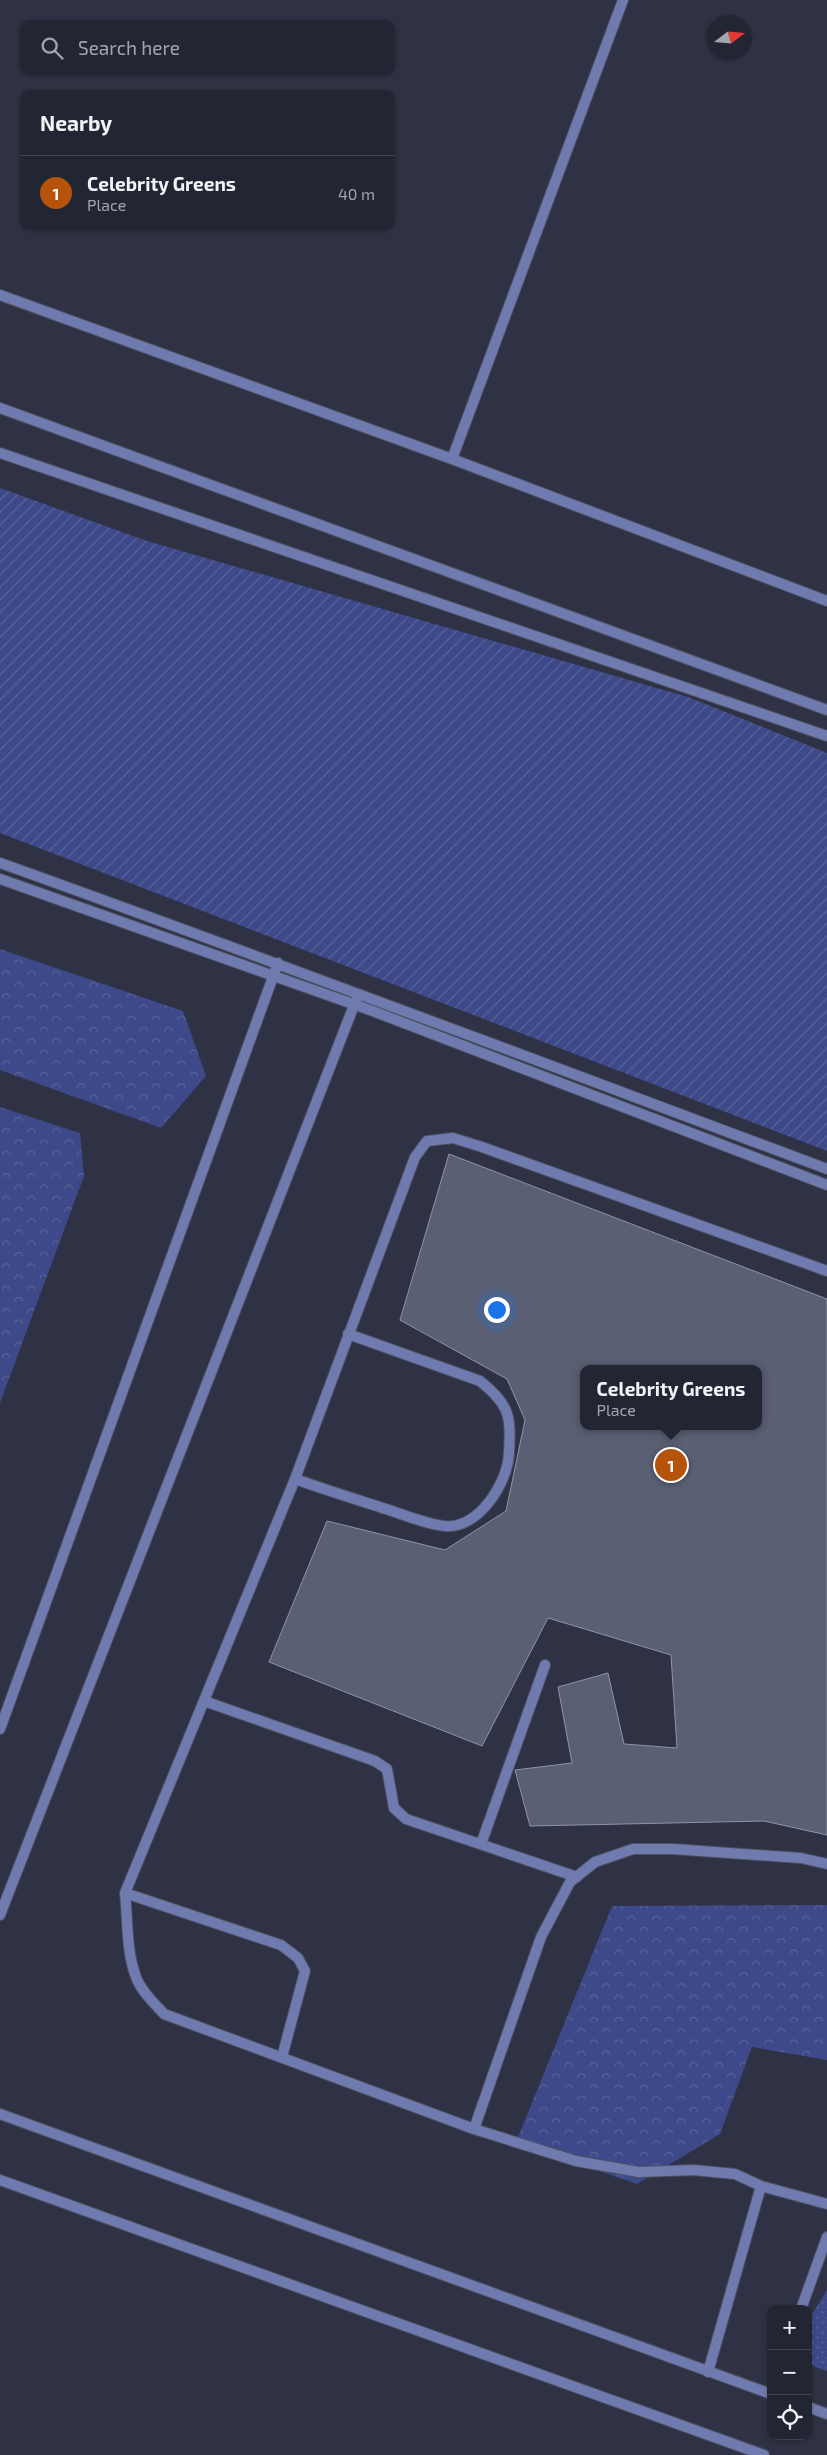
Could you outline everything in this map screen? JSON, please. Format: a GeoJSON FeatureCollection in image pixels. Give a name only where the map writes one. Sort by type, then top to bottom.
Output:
{"type":"FeatureCollection","features":[{"type":"Feature","properties":{"kind":"street"},"geometry":{"type":"LineString","coordinates":[[452,459],[624,0]]}},
{"type":"Feature","properties":{"kind":"street"},"geometry":{"type":"LineString","coordinates":[[0,295],[452,459],[827,601]]}},
{"type":"Feature","properties":{"kind":"street"},"geometry":{"type":"LineString","coordinates":[[0,408],[827,710]]}},
{"type":"Feature","properties":{"kind":"street"},"geometry":{"type":"LineString","coordinates":[[0,453],[827,736]]}},
{"type":"Feature","properties":{"kind":"street"},"geometry":{"type":"LineString","coordinates":[[0,863],[278,963],[358,995],[827,1168]]}},
{"type":"Feature","properties":{"kind":"street"},"geometry":{"type":"LineString","coordinates":[[0,879],[370,1010],[827,1185]]}},
{"type":"Feature","properties":{"kind":"street"},"geometry":{"type":"LineString","coordinates":[[0,1729],[278,963]]}},
{"type":"Feature","properties":{"kind":"street"},"geometry":{"type":"LineString","coordinates":[[0,1915],[358,995]]}},
{"type":"Feature","properties":{"kind":"street"},"geometry":{"type":"LineString","coordinates":[[827,1271],[482,1147],[453,1138],[427,1142],[415,1158],[295,1480],[125,1893],[130,1950],[136,1978],[164,2014],[474,2129],[576,2161],[639,2172],[694,2170],[735,2174],[761,2186],[827,2204]]}},
{"type":"Feature","properties":{"kind":"street"},"geometry":{"type":"LineString","coordinates":[[295,1480],[409,1517],[446,1526],[469,1521],[492,1501],[509,1460],[511,1423],[498,1396],[480,1381],[348,1334]]}},
{"type":"Feature","properties":{"kind":"street"},"geometry":{"type":"LineString","coordinates":[[481,1844],[545,1665]]}},
{"type":"Feature","properties":{"kind":"street"},"geometry":{"type":"LineString","coordinates":[[204,1701],[375,1761],[387,1769],[394,1808],[406,1819],[577,1877]]}},
{"type":"Feature","properties":{"kind":"street"},"geometry":{"type":"LineString","coordinates":[[474,2129],[541,1937],[570,1882],[595,1862],[633,1849],[673,1849],[801,1858],[827,1864]]}},
{"type":"Feature","properties":{"kind":"street"},"geometry":{"type":"LineString","coordinates":[[125,1893],[281,1945],[298,1958],[305,1971],[282,2057]]}},
{"type":"Feature","properties":{"kind":"street"},"geometry":{"type":"LineString","coordinates":[[0,2114],[767,2392]]}},
{"type":"Feature","properties":{"kind":"street"},"geometry":{"type":"LineString","coordinates":[[0,2180],[764,2455]]}},
{"type":"Feature","properties":{"kind":"street"},"geometry":{"type":"LineString","coordinates":[[708,2372],[761,2186]]}},
{"type":"Feature","properties":{"kind":"street"},"geometry":{"type":"LineString","coordinates":[[802,2305],[827,2236]]}},
{"type":"Feature","properties":{"kind":"street"},"geometry":{"type":"LineString","coordinates":[[812,2408],[827,2414]]}},
{"type":"Feature","properties":{"kind":"green space"},"geometry":{"type":"Polygon","coordinates":[[[0,488],[147,541],[688,697],[827,753],[827,1151],[0,833],[0,488]]]}},
{"type":"Feature","properties":{"kind":"green space"},"geometry":{"type":"Polygon","coordinates":[[[0,949],[183,1011],[206,1076],[161,1128],[0,1070],[0,949]]]}},
{"type":"Feature","properties":{"kind":"green space"},"geometry":{"type":"Polygon","coordinates":[[[0,1107],[80,1133],[84,1176],[0,1403],[0,1107]]]}},
{"type":"Feature","properties":{"kind":"green space"},"geometry":{"type":"Polygon","coordinates":[[[827,1905],[827,2060],[752,2047],[720,2134],[637,2184],[516,2142],[612,1906],[827,1905]]]}},
{"type":"Feature","properties":{"kind":"green space"},"geometry":{"type":"Polygon","coordinates":[[[827,2290],[827,2371],[812,2365],[812,2314],[827,2290]]]}},
{"type":"Feature","properties":{"kind":"building"},"geometry":{"type":"Polygon","coordinates":[[[449,1154],[827,1299],[827,1835],[764,1821],[530,1826],[515,1770],[572,1763],[558,1687],[608,1673],[624,1744],[677,1748],[671,1655],[548,1618],[482,1746],[269,1662],[327,1521],[445,1550],[506,1511],[525,1420],[507,1379],[400,1320],[449,1154]]]}},
{"type":"Feature","properties":{"kind":"place","name":"Celebrity Greens"},"geometry":{"type":"Point","coordinates":[671,1465]}}]}
